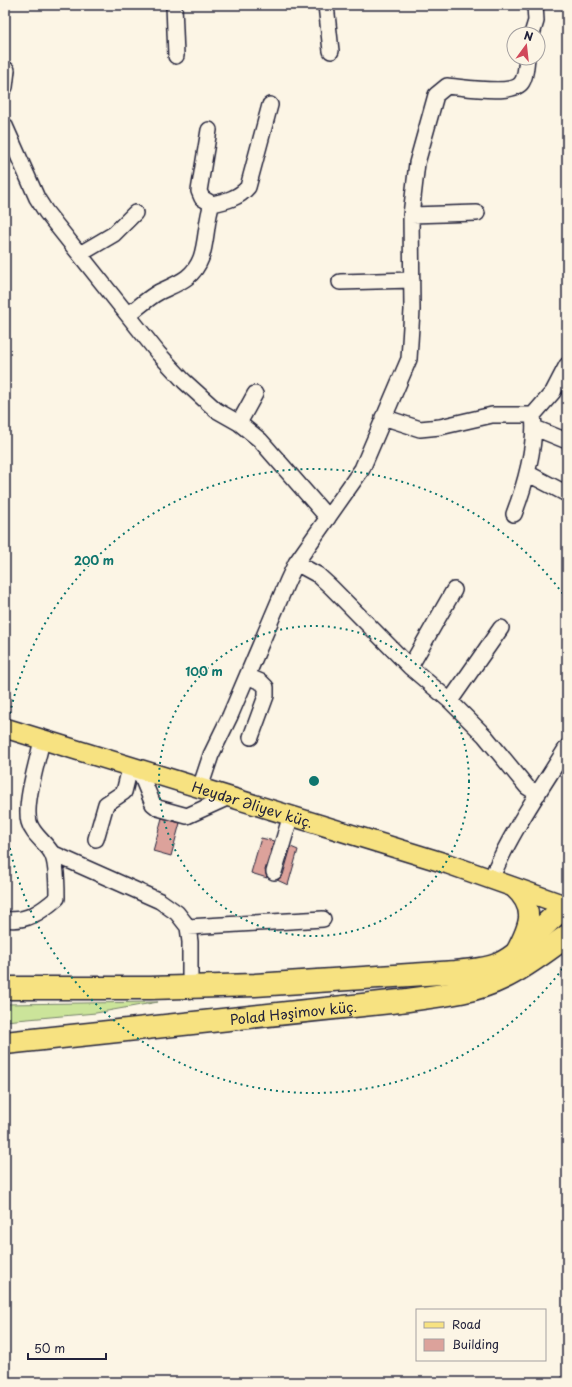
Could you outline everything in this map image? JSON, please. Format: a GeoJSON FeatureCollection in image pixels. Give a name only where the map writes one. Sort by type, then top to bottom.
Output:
{"type":"FeatureCollection","features":[{"type":"Feature","properties":{"kind":"highway","name":"Polad Həşimov küç."},"geometry":{"type":"LineString","coordinates":[[5,988],[150,988],[247,985],[400,976],[485,968],[503,962],[515,953],[567,906]]}},
{"type":"Feature","properties":{"kind":"highway","name":"Polad Həşimov küç."},"geometry":{"type":"LineString","coordinates":[[5,1043],[400,1001],[464,991],[502,978],[531,962],[567,936]]}},
{"type":"Feature","properties":{"kind":"highway"},"geometry":{"type":"LineString","coordinates":[[5,976],[400,976]]}},
{"type":"Feature","properties":{"kind":"highway"},"geometry":{"type":"LineString","coordinates":[[5,1055],[192,1037],[364,1016],[428,1003],[464,991]]}},
{"type":"Feature","properties":{"kind":"main road","name":"Heydər Əliyev küç."},"geometry":{"type":"LineString","coordinates":[[5,728],[134,769],[291,815],[502,883]]}},
{"type":"Feature","properties":{"kind":"main road"},"geometry":{"type":"LineString","coordinates":[[502,883],[567,900]]}},
{"type":"Feature","properties":{"kind":"main road"},"geometry":{"type":"LineString","coordinates":[[502,883],[567,906]]}},
{"type":"Feature","properties":{"kind":"main road"},"geometry":{"type":"LineString","coordinates":[[502,883],[525,900],[529,908],[529,919],[524,937],[515,953]]}},
{"type":"Feature","properties":{"kind":"street"},"geometry":{"type":"LineString","coordinates":[[174,5],[176,56]]}},
{"type":"Feature","properties":{"kind":"street"},"geometry":{"type":"LineString","coordinates":[[326,5],[331,51]]}},
{"type":"Feature","properties":{"kind":"street"},"geometry":{"type":"LineString","coordinates":[[534,26],[536,21],[535,5]]}},
{"type":"Feature","properties":{"kind":"street"},"geometry":{"type":"LineString","coordinates":[[200,788],[211,755],[296,563],[362,469],[409,359],[412,310],[411,215],[418,163],[436,95],[447,86],[505,90],[517,88],[523,82],[526,66]]}},
{"type":"Feature","properties":{"kind":"street"},"geometry":{"type":"LineString","coordinates":[[5,87],[7,70]]}},
{"type":"Feature","properties":{"kind":"street"},"geometry":{"type":"LineString","coordinates":[[209,130],[199,191],[202,198],[212,204],[230,200],[243,193],[248,187],[270,105]]}},
{"type":"Feature","properties":{"kind":"street"},"geometry":{"type":"LineString","coordinates":[[5,126],[37,198],[46,212],[129,314],[158,353],[184,381],[216,410],[239,423],[260,440],[328,518]]}},
{"type":"Feature","properties":{"kind":"street"},"geometry":{"type":"LineString","coordinates":[[129,314],[159,292],[186,280],[195,270],[200,259],[207,234],[212,204]]}},
{"type":"Feature","properties":{"kind":"street"},"geometry":{"type":"LineString","coordinates":[[80,254],[114,234],[135,213]]}},
{"type":"Feature","properties":{"kind":"street"},"geometry":{"type":"LineString","coordinates":[[411,215],[477,213]]}},
{"type":"Feature","properties":{"kind":"street"},"geometry":{"type":"LineString","coordinates":[[340,282],[412,280]]}},
{"type":"Feature","properties":{"kind":"street"},"geometry":{"type":"LineString","coordinates":[[514,514],[527,473],[534,422],[567,365]]}},
{"type":"Feature","properties":{"kind":"street"},"geometry":{"type":"LineString","coordinates":[[239,423],[255,394]]}},
{"type":"Feature","properties":{"kind":"street"},"geometry":{"type":"LineString","coordinates":[[383,417],[420,429],[440,427],[492,415],[534,422],[567,441]]}},
{"type":"Feature","properties":{"kind":"street"},"geometry":{"type":"LineString","coordinates":[[527,473],[567,494]]}},
{"type":"Feature","properties":{"kind":"street"},"geometry":{"type":"LineString","coordinates":[[296,563],[318,575],[331,587],[410,667],[450,701],[485,736],[527,787],[538,794]]}},
{"type":"Feature","properties":{"kind":"street"},"geometry":{"type":"LineString","coordinates":[[410,667],[454,590]]}},
{"type":"Feature","properties":{"kind":"street"},"geometry":{"type":"LineString","coordinates":[[450,701],[501,628]]}},
{"type":"Feature","properties":{"kind":"street"},"geometry":{"type":"LineString","coordinates":[[247,676],[261,682],[266,687],[266,696],[251,737]]}},
{"type":"Feature","properties":{"kind":"street"},"geometry":{"type":"LineString","coordinates":[[42,740],[29,802],[29,822],[40,841],[52,853],[160,901],[177,913],[188,927],[190,942],[190,975]]}},
{"type":"Feature","properties":{"kind":"street"},"geometry":{"type":"LineString","coordinates":[[502,883],[497,865],[567,746]]}},
{"type":"Feature","properties":{"kind":"street"},"geometry":{"type":"LineString","coordinates":[[134,769],[153,804],[158,808],[187,816],[228,797]]}},
{"type":"Feature","properties":{"kind":"street"},"geometry":{"type":"LineString","coordinates":[[96,839],[106,804],[124,792],[134,769]]}},
{"type":"Feature","properties":{"kind":"street"},"geometry":{"type":"LineString","coordinates":[[274,872],[291,815]]}},
{"type":"Feature","properties":{"kind":"street"},"geometry":{"type":"LineString","coordinates":[[5,919],[25,919],[43,910],[57,898],[57,884],[52,853]]}},
{"type":"Feature","properties":{"kind":"street"},"geometry":{"type":"LineString","coordinates":[[188,927],[323,918]]}},
{"type":"Feature","properties":{"kind":"green space"},"geometry":{"type":"Polygon","coordinates":[[[158,1002],[96,1013],[5,1021],[5,1004],[158,1002]]]}},
{"type":"Feature","properties":{"kind":"building"},"geometry":{"type":"Polygon","coordinates":[[[162,818],[180,823],[171,856],[153,851],[162,818]]]}},
{"type":"Feature","properties":{"kind":"building"},"geometry":{"type":"Polygon","coordinates":[[[261,838],[274,841],[265,870],[267,878],[251,873],[261,838]]]}},
{"type":"Feature","properties":{"kind":"building"},"geometry":{"type":"Polygon","coordinates":[[[291,847],[298,850],[288,885],[277,880],[283,875],[291,847]]]}}]}
